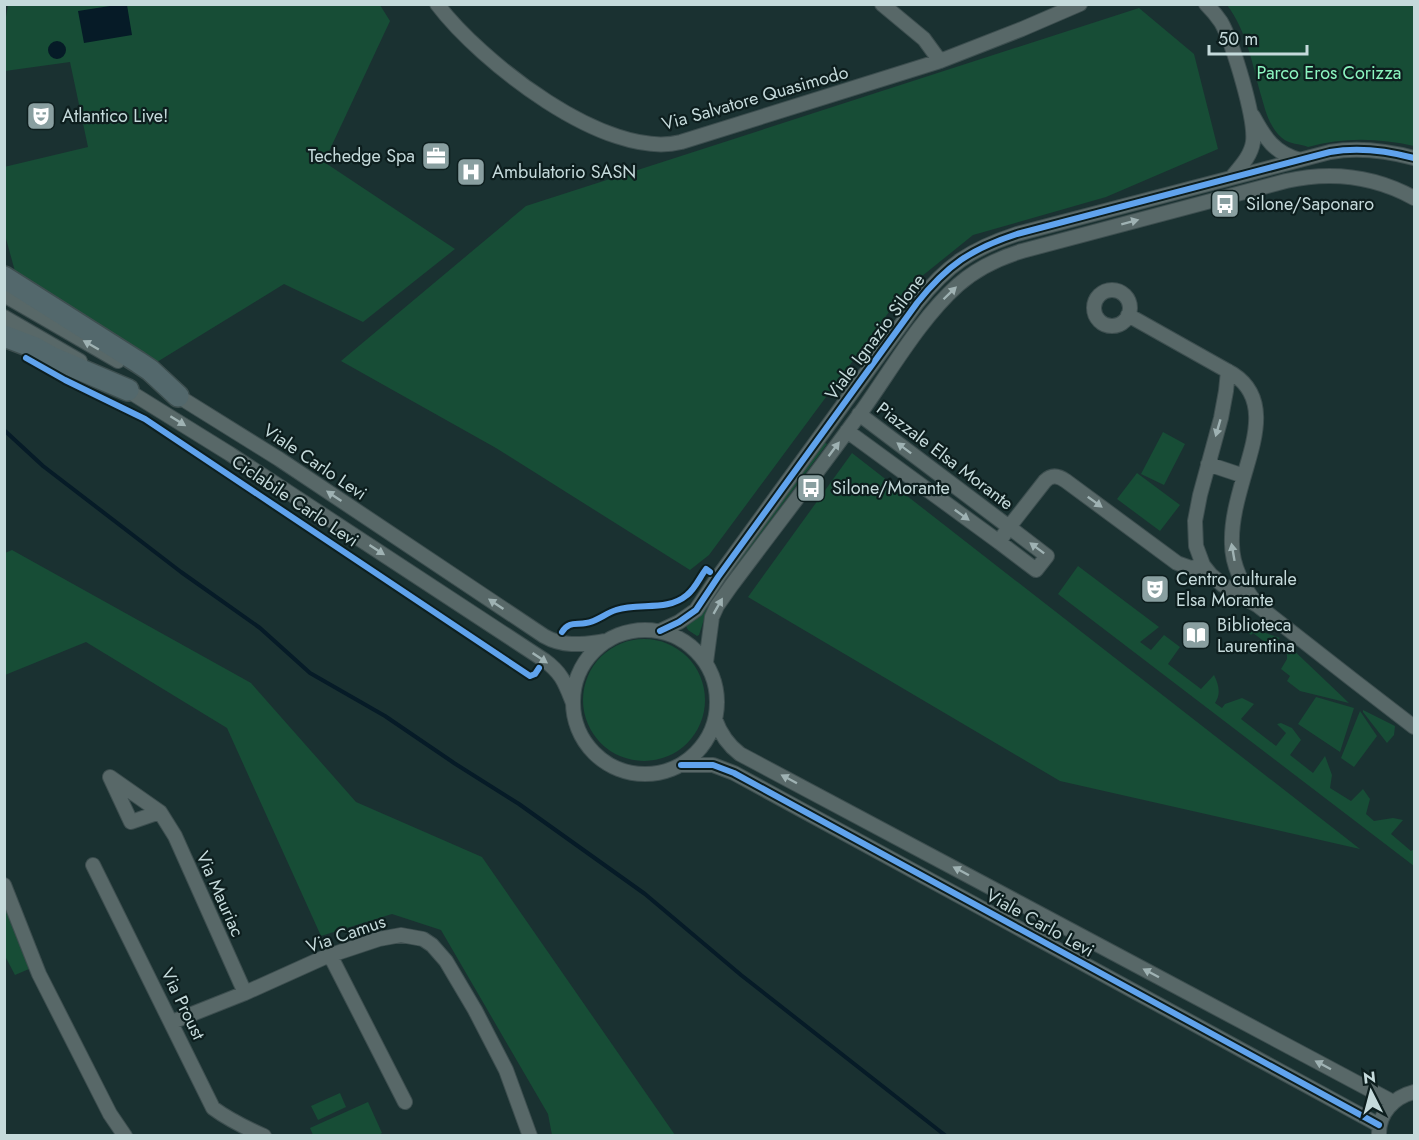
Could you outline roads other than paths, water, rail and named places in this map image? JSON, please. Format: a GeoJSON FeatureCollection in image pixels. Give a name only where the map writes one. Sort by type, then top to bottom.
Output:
{"type":"FeatureCollection","features":[{"type":"Feature","properties":{"kind":"highway"},"geometry":{"type":"LineString","coordinates":[[4,277],[150,370],[178,396]]}},
{"type":"Feature","properties":{"kind":"highway"},"geometry":{"type":"LineString","coordinates":[[4,336],[128,390]]}},
{"type":"Feature","properties":{"kind":"street","name":"Via Salvatore Quasimodo"},"geometry":{"type":"LineString","coordinates":[[437,4],[454,26],[481,53],[526,87],[587,124],[620,138],[648,144],[667,145],[940,61],[1080,4]]}},
{"type":"Feature","properties":{"kind":"street"},"geometry":{"type":"LineString","coordinates":[[882,4],[924,39],[940,61]]}},
{"type":"Feature","properties":{"kind":"street"},"geometry":{"type":"LineString","coordinates":[[1206,4],[1217,16],[1227,33],[1251,113],[1252,145],[1248,156],[1232,177]]}},
{"type":"Feature","properties":{"kind":"street"},"geometry":{"type":"LineString","coordinates":[[1251,113],[1273,146],[1300,160]]}},
{"type":"Feature","properties":{"kind":"street","name":"Viale Ignazio Silone"},"geometry":{"type":"LineString","coordinates":[[660,631],[696,610],[917,303],[937,279],[953,265],[980,248],[1017,234],[1330,152],[1349,150],[1387,152],[1414,158]]}},
{"type":"Feature","properties":{"kind":"street","name":"Viale Ignazio Silone"},"geometry":{"type":"LineString","coordinates":[[706,662],[712,617],[717,606],[860,414],[922,325],[959,284],[975,273],[1007,256],[1304,177],[1321,175],[1359,178],[1388,186],[1414,198]]}},
{"type":"Feature","properties":{"kind":"street","name":"Viale Carlo Levi"},"geometry":{"type":"LineString","coordinates":[[4,295],[178,396],[279,459],[544,636],[556,642],[569,644],[606,641]]}},
{"type":"Feature","properties":{"kind":"street"},"geometry":{"type":"LineString","coordinates":[[1128,315],[1241,379],[1252,395],[1256,410],[1254,440],[1234,518],[1232,548],[1239,576],[1257,605]]}},
{"type":"Feature","properties":{"kind":"street"},"geometry":{"type":"LineString","coordinates":[[4,316],[230,454],[544,660],[562,677],[573,703]]}},
{"type":"Feature","properties":{"kind":"street"},"geometry":{"type":"LineString","coordinates":[[1228,371],[1223,410],[1198,503],[1194,527],[1196,546],[1203,565],[1210,575],[1223,585],[1257,605],[1414,727]]}},
{"type":"Feature","properties":{"kind":"street","name":"Piazzale Elsa Morante"},"geometry":{"type":"LineString","coordinates":[[847,431],[1036,570],[1047,556],[860,414]]}},
{"type":"Feature","properties":{"kind":"street"},"geometry":{"type":"LineString","coordinates":[[1208,464],[1244,476]]}},
{"type":"Feature","properties":{"kind":"street","name":"Piazzale Elsa Morante"},"geometry":{"type":"LineString","coordinates":[[999,542],[1045,481],[1054,476],[1066,481],[1177,563],[1191,568],[1203,565]]}},
{"type":"Feature","properties":{"kind":"street"},"geometry":{"type":"LineString","coordinates":[[632,631],[660,631],[690,646],[706,662],[716,687],[715,719],[708,737],[696,753],[681,765],[652,774],[623,771],[597,756],[579,732],[574,718],[574,688],[585,662],[606,641],[632,631]]}},
{"type":"Feature","properties":{"kind":"street","name":"Viale Carlo Levi"},"geometry":{"type":"LineString","coordinates":[[715,719],[728,742],[746,757],[1394,1102]]}},
{"type":"Feature","properties":{"kind":"street","name":"Viale Carlo Levi"},"geometry":{"type":"LineString","coordinates":[[681,765],[713,765],[734,773],[1379,1130]]}},
{"type":"Feature","properties":{"kind":"street","name":"Via Mauriac"},"geometry":{"type":"LineString","coordinates":[[160,812],[175,836],[245,993]]}},
{"type":"Feature","properties":{"kind":"street","name":"Via Proust"},"geometry":{"type":"LineString","coordinates":[[93,865],[213,1108],[264,1136]]}},
{"type":"Feature","properties":{"kind":"street"},"geometry":{"type":"LineString","coordinates":[[4,885],[39,974],[110,1114],[125,1136]]}},
{"type":"Feature","properties":{"kind":"street","name":"Via Camus"},"geometry":{"type":"LineString","coordinates":[[172,1022],[245,993],[330,955],[379,939],[401,935],[423,939],[432,945],[446,961],[475,1010],[506,1070],[530,1136]]}},
{"type":"Feature","properties":{"kind":"street"},"geometry":{"type":"LineString","coordinates":[[330,955],[405,1102]]}},
{"type":"Feature","properties":{"kind":"street"},"geometry":{"type":"LineString","coordinates":[[1379,1130],[1384,1113],[1394,1102],[1414,1092]]}},
{"type":"Feature","properties":{"kind":"water"},"geometry":{"type":"Polygon","coordinates":[[[127,5],[132,35],[84,43],[78,11],[127,5]]]}},
{"type":"Feature","properties":{"kind":"water"},"geometry":{"type":"Polygon","coordinates":[[[53,41],[61,41],[66,46],[64,57],[53,59],[48,54],[48,46],[53,41]]]}},
{"type":"Feature","properties":{"kind":"waterway"},"geometry":{"type":"LineString","coordinates":[[4,430],[43,466],[181,572],[260,628],[310,673],[385,716],[519,804],[645,894],[741,975],[946,1136]]}},
{"type":"Feature","properties":{"kind":"place","name":"Atlantico Live!"},"geometry":{"type":"Point","coordinates":[41,116]}},
{"type":"Feature","properties":{"kind":"place","name":"Techedge Spa"},"geometry":{"type":"Point","coordinates":[436,156]}},
{"type":"Feature","properties":{"kind":"place","name":"Ambulatorio SASN"},"geometry":{"type":"Point","coordinates":[471,172]}},
{"type":"Feature","properties":{"kind":"place","name":"Silone/Saponaro"},"geometry":{"type":"Point","coordinates":[1225,204]}},
{"type":"Feature","properties":{"kind":"place","name":"Silone/Morante"},"geometry":{"type":"Point","coordinates":[811,488]}},
{"type":"Feature","properties":{"kind":"place","name":"Centro culturale Elsa Morante"},"geometry":{"type":"Point","coordinates":[1155,589]}},
{"type":"Feature","properties":{"kind":"place","name":"Biblioteca Laurentina"},"geometry":{"type":"Point","coordinates":[1196,635]}},
{"type":"Feature","properties":{"kind":"park label","name":"Parco Eros Corizza"},"geometry":{"type":"Point","coordinates":[1329,73]}}]}
